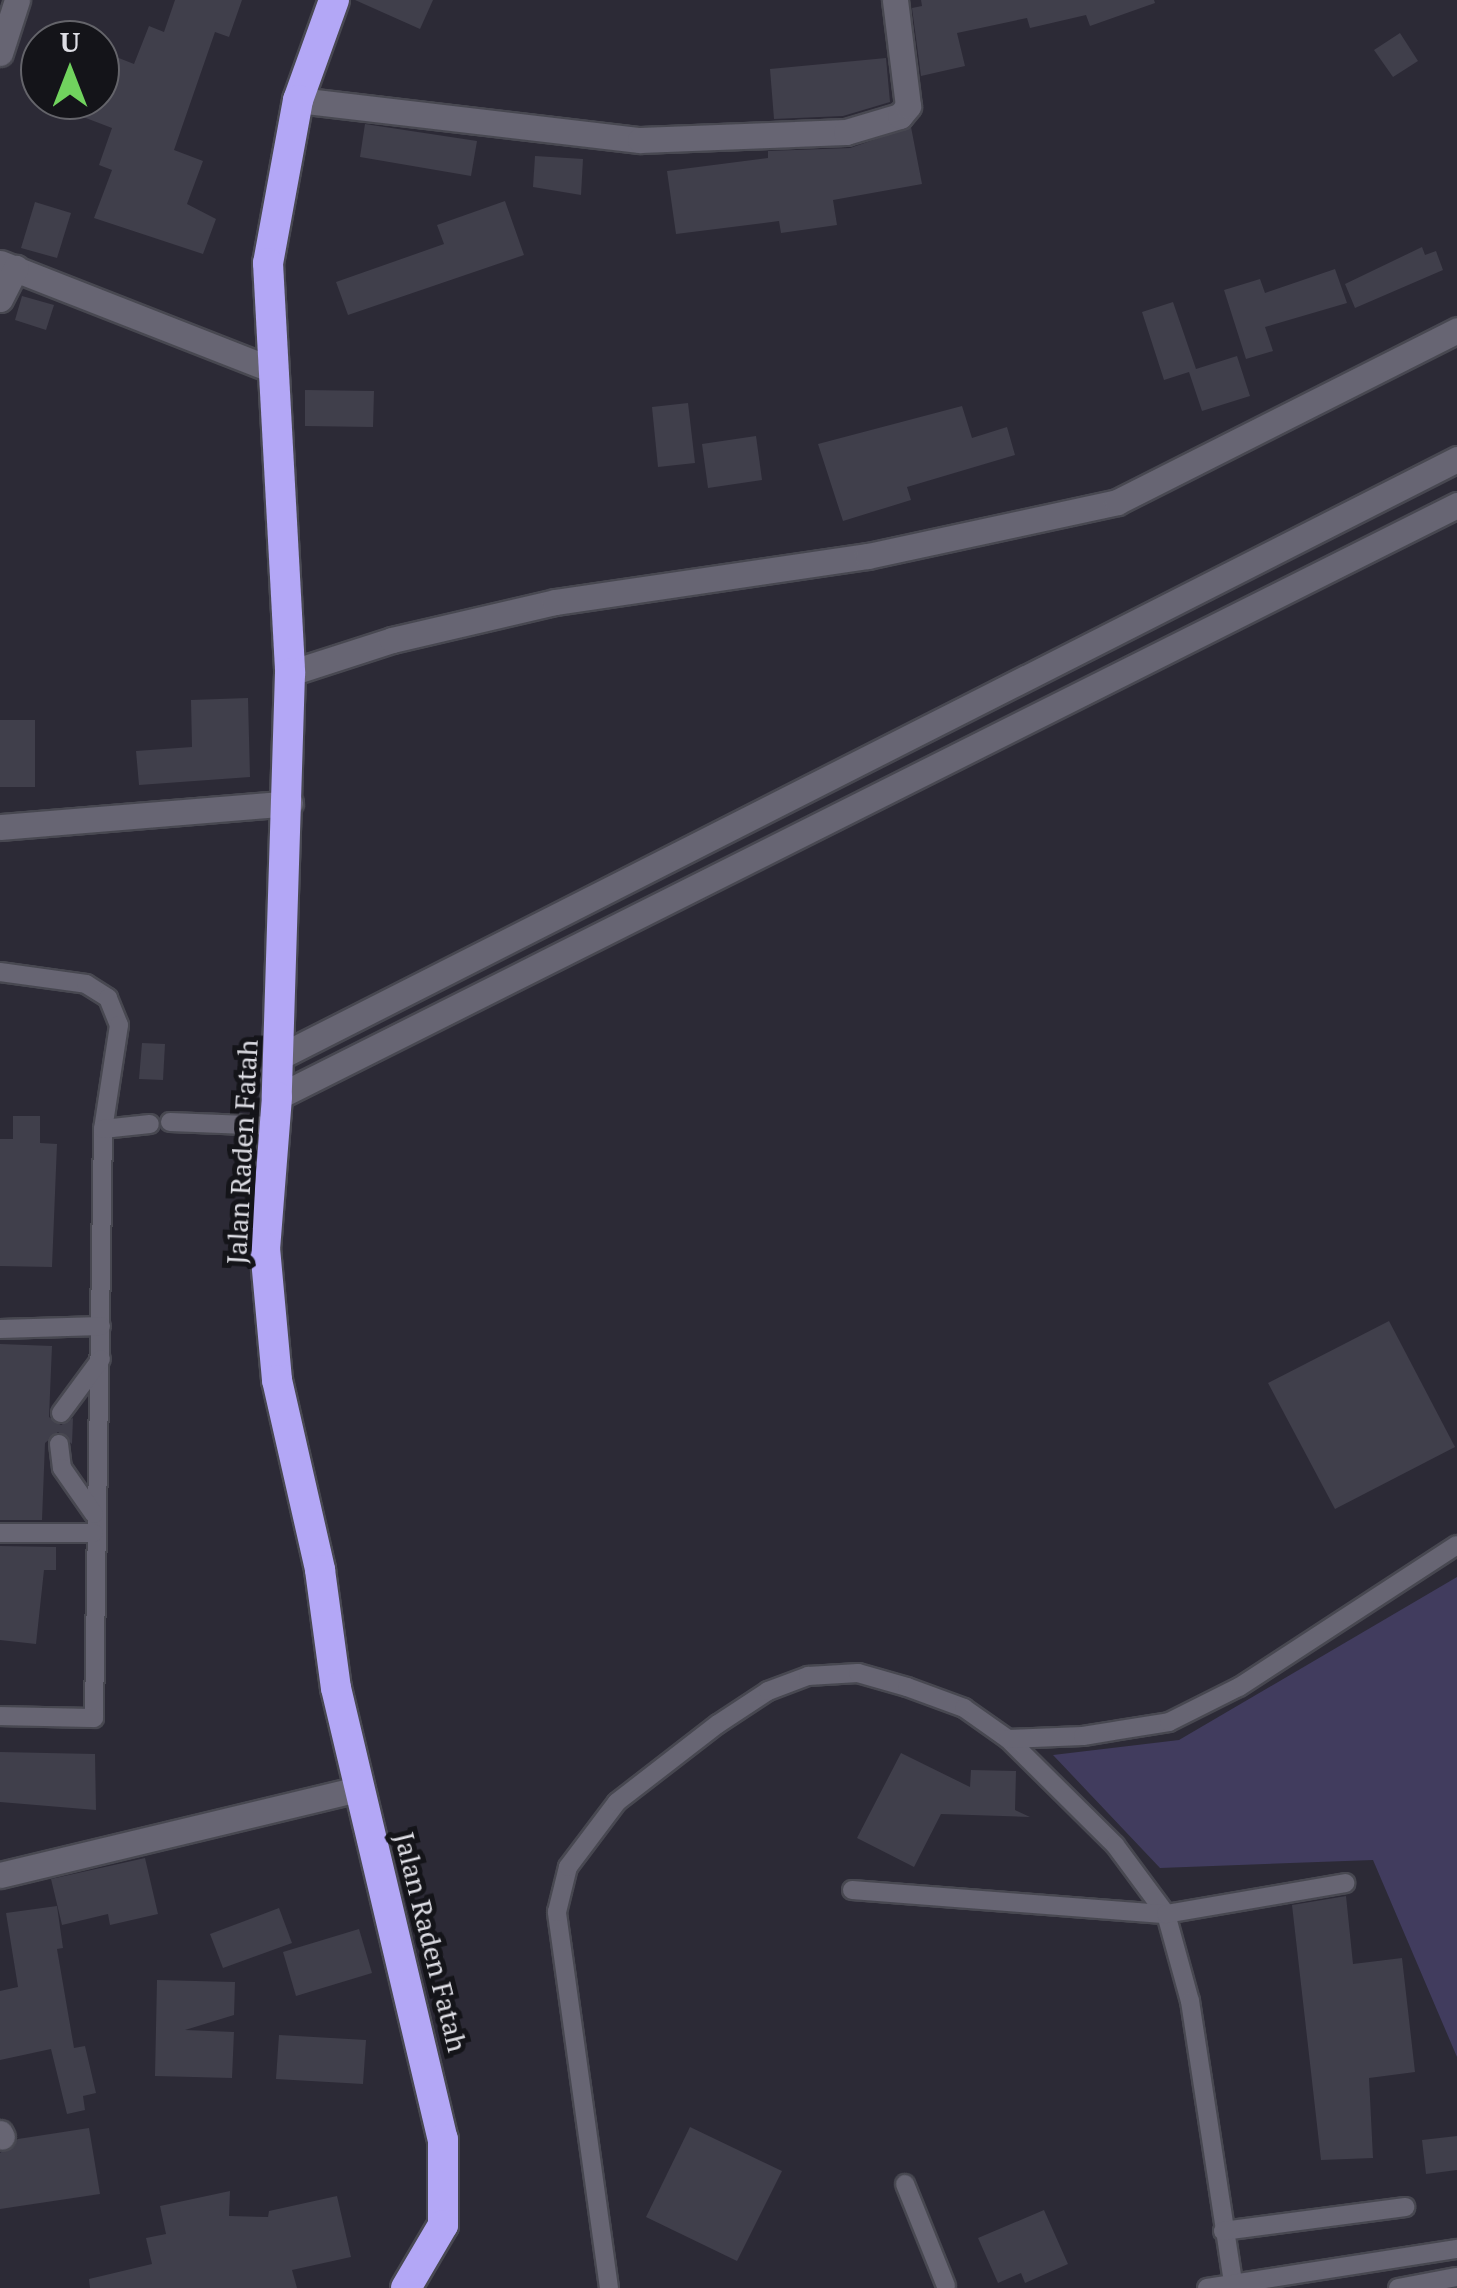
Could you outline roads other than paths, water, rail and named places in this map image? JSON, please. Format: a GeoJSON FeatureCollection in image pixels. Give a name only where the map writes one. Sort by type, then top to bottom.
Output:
{"type":"FeatureCollection","features":[{"type":"Feature","properties":{"kind":"highway","name":"Jalan Raden Fatah"},"geometry":{"type":"LineString","coordinates":[[334,0],[298,100],[268,263],[270,369],[290,672],[290,804],[266,1248],[277,1380],[359,1789],[443,2140],[443,2225],[406,2288]]}},
{"type":"Feature","properties":{"kind":"street"},"geometry":{"type":"LineString","coordinates":[[0,53],[17,0]]}},
{"type":"Feature","properties":{"kind":"street"},"geometry":{"type":"LineString","coordinates":[[298,100],[640,140],[846,132],[900,116],[908,106],[895,0]]}},
{"type":"Feature","properties":{"kind":"street"},"geometry":{"type":"LineString","coordinates":[[0,299],[8,265],[270,369]]}},
{"type":"Feature","properties":{"kind":"street"},"geometry":{"type":"LineString","coordinates":[[290,672],[555,602],[868,556],[1117,502],[1457,330]]}},
{"type":"Feature","properties":{"kind":"street"},"geometry":{"type":"LineString","coordinates":[[279,1058],[1457,459]]}},
{"type":"Feature","properties":{"kind":"street"},"geometry":{"type":"LineString","coordinates":[[275,1111],[449,1012],[1457,505]]}},
{"type":"Feature","properties":{"kind":"street"},"geometry":{"type":"LineString","coordinates":[[0,827],[290,804]]}},
{"type":"Feature","properties":{"kind":"street"},"geometry":{"type":"LineString","coordinates":[[434,978],[449,1012]]}},
{"type":"Feature","properties":{"kind":"street"},"geometry":{"type":"LineString","coordinates":[[0,1875],[359,1789]]}},
{"type":"Feature","properties":{"kind":"lane"},"geometry":{"type":"LineString","coordinates":[[0,972],[86,984],[108,998],[119,1024],[104,1128],[94,1524],[94,1718],[0,1716]]}},
{"type":"Feature","properties":{"kind":"lane"},"geometry":{"type":"LineString","coordinates":[[170,1122],[275,1111]]}},
{"type":"Feature","properties":{"kind":"lane"},"geometry":{"type":"LineString","coordinates":[[104,1128],[150,1124]]}},
{"type":"Feature","properties":{"kind":"lane"},"geometry":{"type":"LineString","coordinates":[[0,1329],[100,1326]]}},
{"type":"Feature","properties":{"kind":"lane"},"geometry":{"type":"LineString","coordinates":[[61,1413],[100,1359]]}},
{"type":"Feature","properties":{"kind":"lane"},"geometry":{"type":"LineString","coordinates":[[59,1444],[62,1468],[94,1524]]}},
{"type":"Feature","properties":{"kind":"lane"},"geometry":{"type":"LineString","coordinates":[[0,1532],[94,1524]]}},
{"type":"Feature","properties":{"kind":"lane"},"geometry":{"type":"LineString","coordinates":[[1008,1739],[1084,1736],[1168,1722],[1279,1661],[1457,1544]]}},
{"type":"Feature","properties":{"kind":"lane"},"geometry":{"type":"LineString","coordinates":[[609,2288],[558,1936],[562,1884],[586,1838],[665,1761],[768,1691],[808,1676],[858,1673],[964,1708],[1008,1739],[1116,1845],[1166,1914],[1190,2001],[1232,2286]]}},
{"type":"Feature","properties":{"kind":"lane"},"geometry":{"type":"LineString","coordinates":[[852,1890],[1166,1914],[1345,1884]]}},
{"type":"Feature","properties":{"kind":"lane"},"geometry":{"type":"LineString","coordinates":[[905,2184],[944,2288]]}},
{"type":"Feature","properties":{"kind":"lane"},"geometry":{"type":"LineString","coordinates":[[1223,2230],[1405,2207]]}},
{"type":"Feature","properties":{"kind":"lane"},"geometry":{"type":"LineString","coordinates":[[1208,2288],[1457,2250]]}},
{"type":"Feature","properties":{"kind":"lane"},"geometry":{"type":"LineString","coordinates":[[1398,2288],[1457,2277]]}}]}
